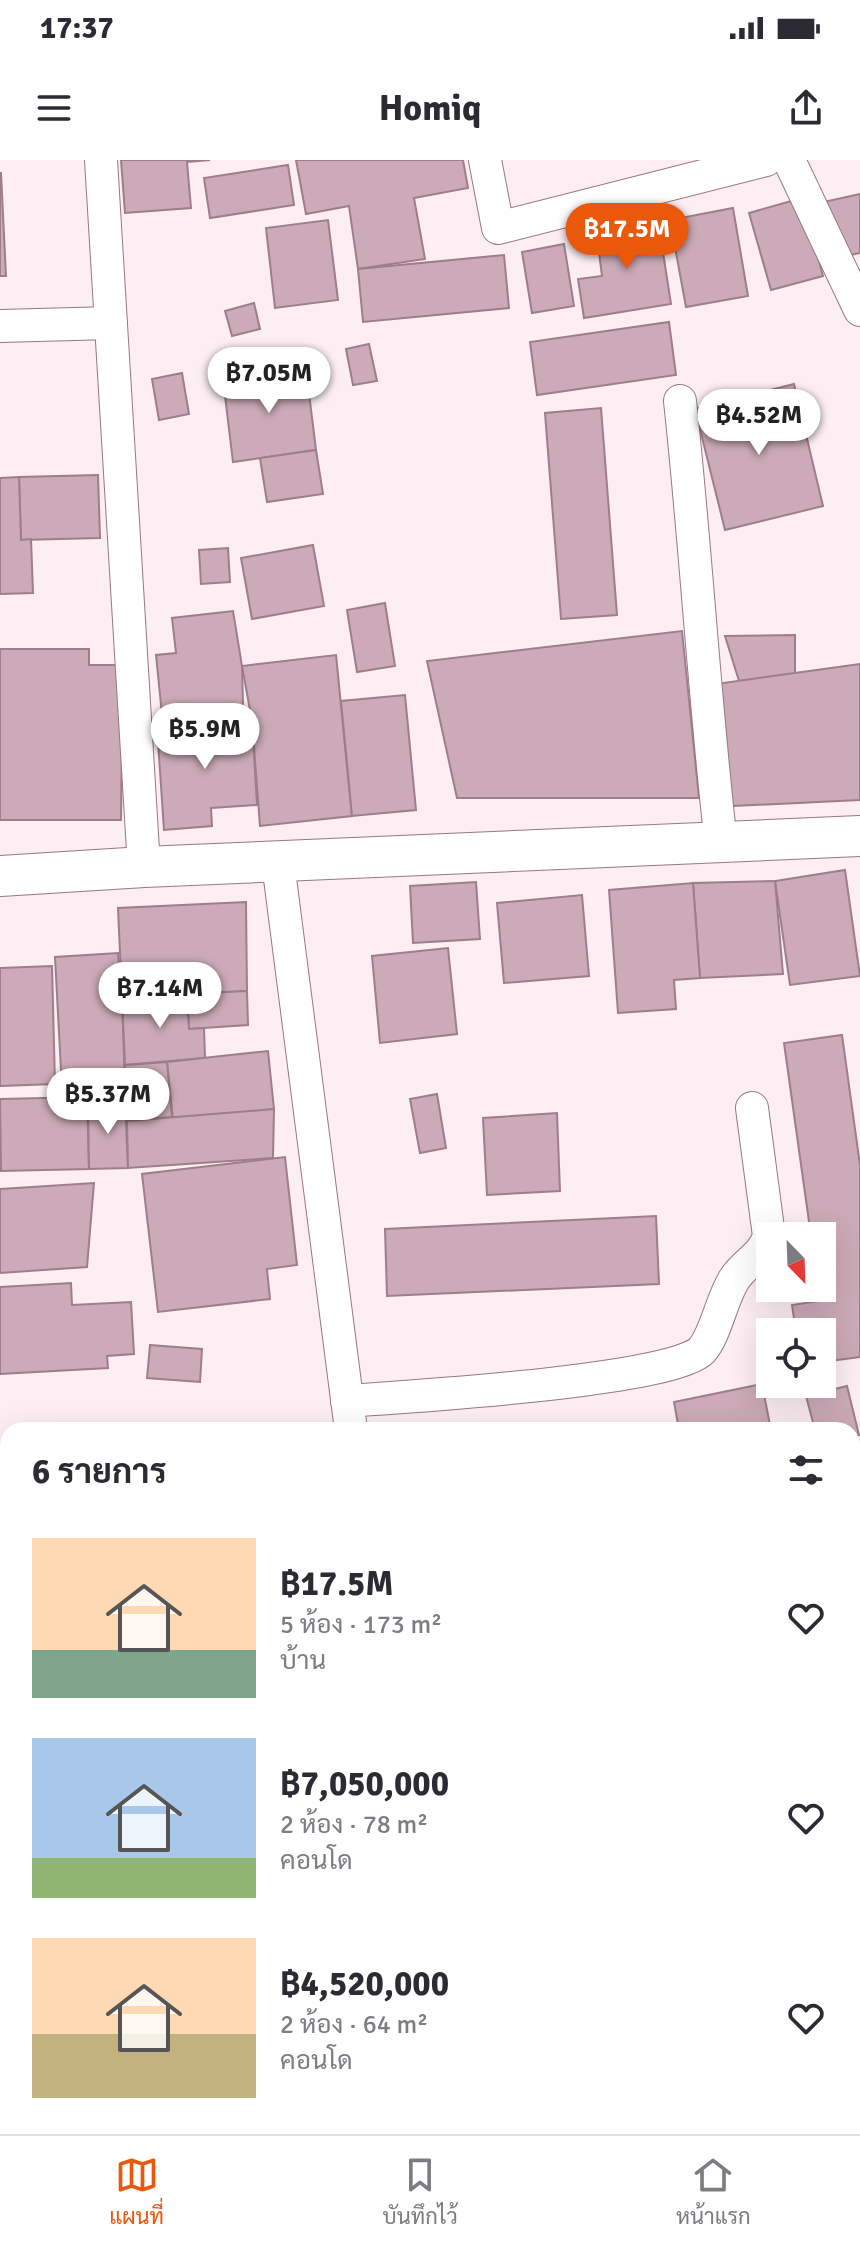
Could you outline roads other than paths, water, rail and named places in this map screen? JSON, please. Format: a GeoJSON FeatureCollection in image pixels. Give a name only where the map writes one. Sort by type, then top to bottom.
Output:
{"type":"FeatureCollection","features":[{"type":"Feature","properties":{"kind":"street"},"geometry":{"type":"LineString","coordinates":[[101,160],[144,867]]}},
{"type":"Feature","properties":{"kind":"street"},"geometry":{"type":"LineString","coordinates":[[485,160],[498,228],[766,160]]}},
{"type":"Feature","properties":{"kind":"street"},"geometry":{"type":"LineString","coordinates":[[789,160],[860,310]]}},
{"type":"Feature","properties":{"kind":"street"},"geometry":{"type":"LineString","coordinates":[[0,326],[111,323]]}},
{"type":"Feature","properties":{"kind":"street"},"geometry":{"type":"LineString","coordinates":[[680,401],[696,553],[705,706],[721,843]]}},
{"type":"Feature","properties":{"kind":"street"},"geometry":{"type":"LineString","coordinates":[[0,876],[860,836]]}},
{"type":"Feature","properties":{"kind":"street"},"geometry":{"type":"LineString","coordinates":[[278,863],[349,1416],[602,1377],[691,1358],[702,1349],[736,1276],[766,1247],[769,1236],[752,1108]]}}]}
